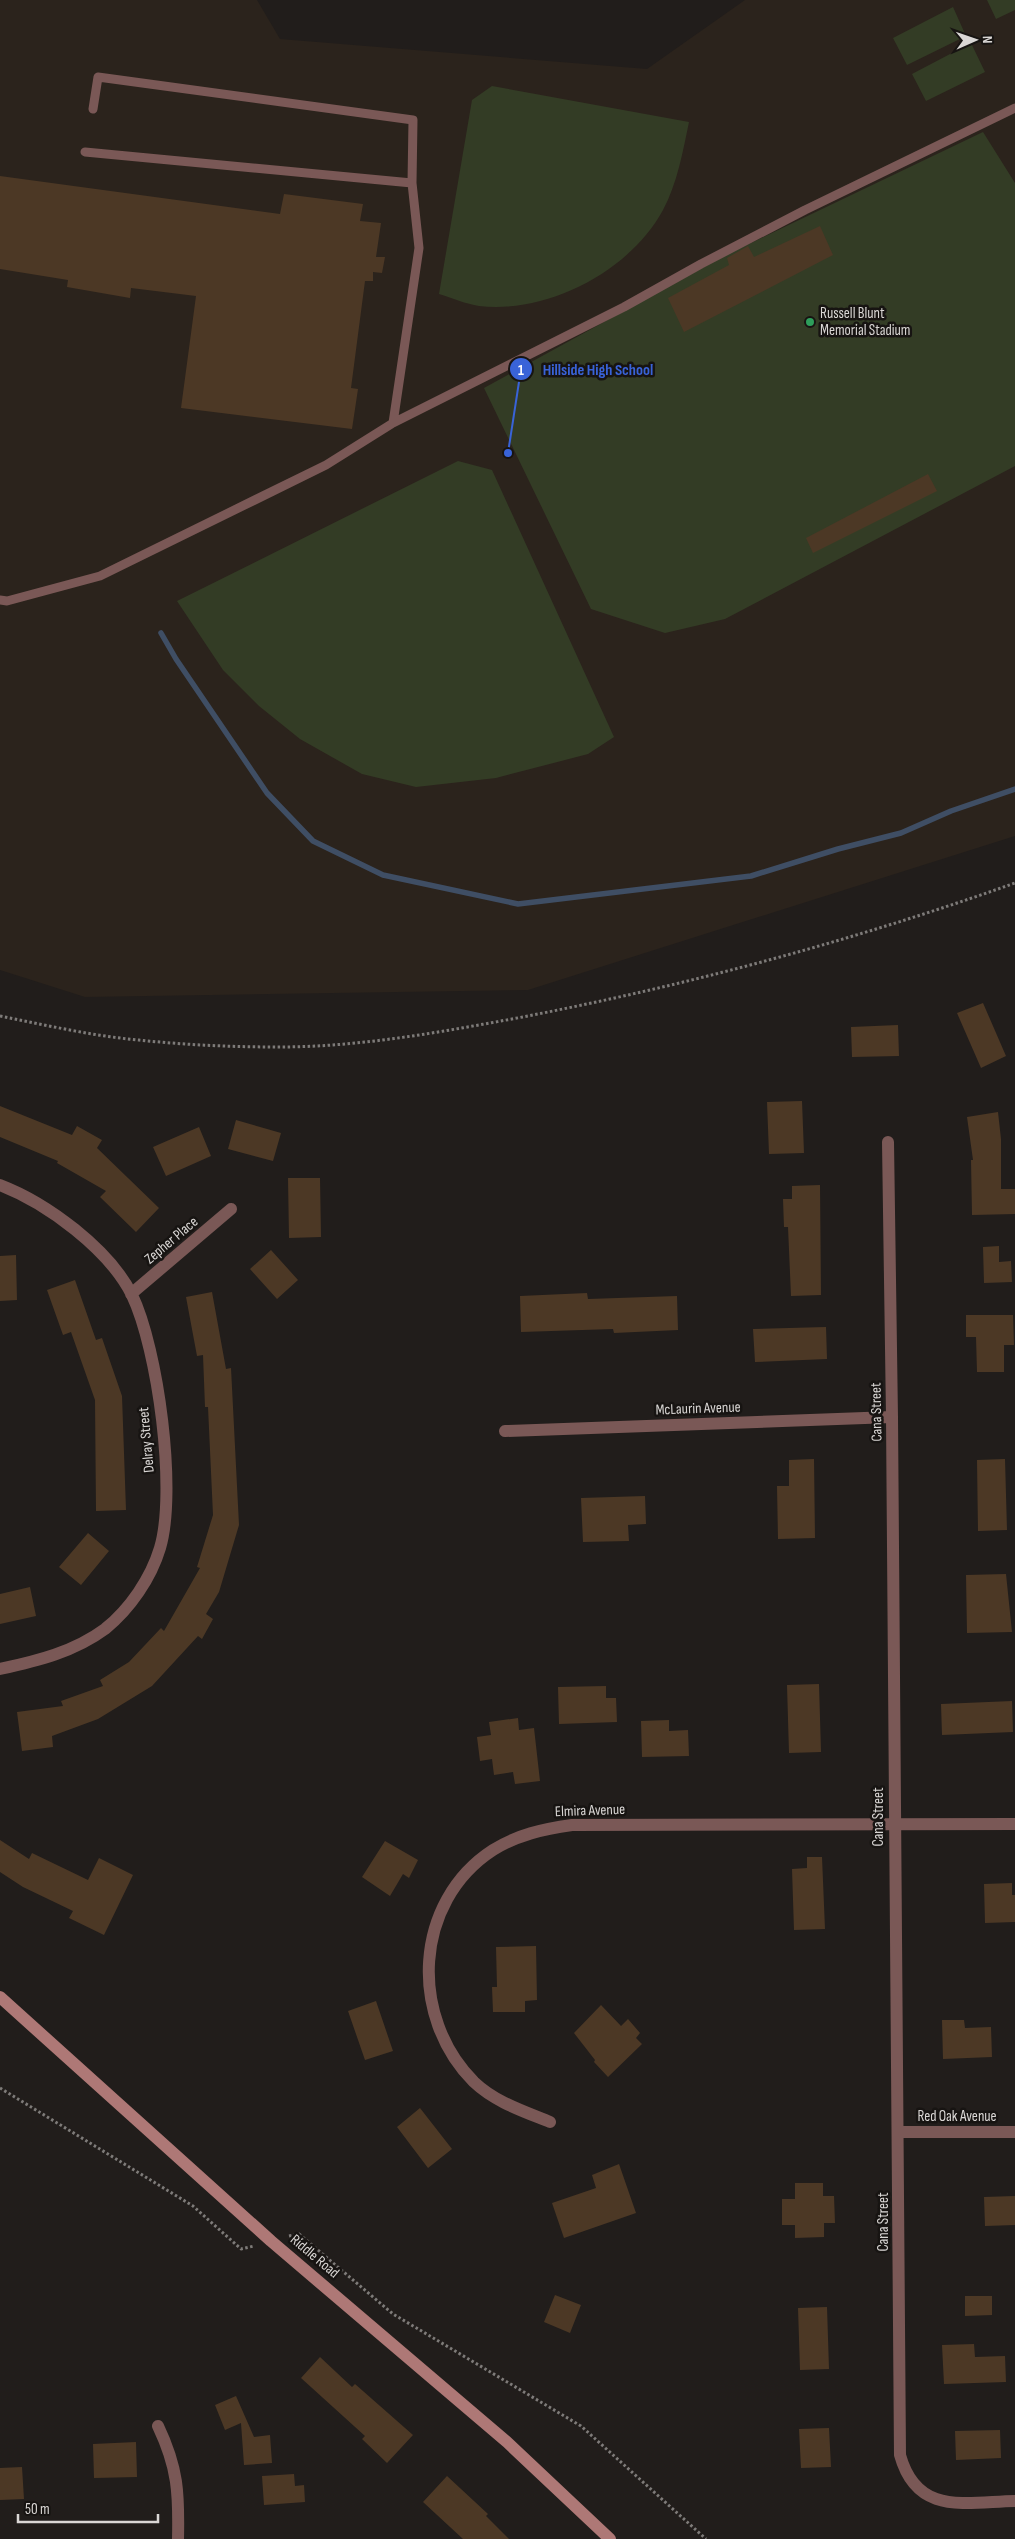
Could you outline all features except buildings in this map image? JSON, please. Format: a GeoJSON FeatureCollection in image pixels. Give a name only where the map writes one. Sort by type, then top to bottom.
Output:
{"type":"FeatureCollection","features":[{"type":"Feature","properties":{"kind":"main road","name":"Riddle Road"},"geometry":{"type":"LineString","coordinates":[[0,1997],[271,2241],[520,2454],[610,2539]]}},
{"type":"Feature","properties":{"kind":"street","name":"Cana Street"},"geometry":{"type":"LineString","coordinates":[[888,1142],[899,2132],[900,2455],[905,2472],[928,2497],[941,2502],[1015,2501]]}},
{"type":"Feature","properties":{"kind":"street","name":"Delray Street"},"geometry":{"type":"LineString","coordinates":[[0,1185],[41,1205],[69,1226],[99,1252],[118,1273],[131,1294],[148,1340],[160,1410],[166,1517],[153,1568],[139,1591],[106,1628],[55,1655],[0,1669]]}},
{"type":"Feature","properties":{"kind":"street","name":"Zepher Place"},"geometry":{"type":"LineString","coordinates":[[131,1294],[231,1209]]}},
{"type":"Feature","properties":{"kind":"street","name":"McLaurin Avenue"},"geometry":{"type":"LineString","coordinates":[[505,1431],[892,1417]]}},
{"type":"Feature","properties":{"kind":"street","name":"Elmira Avenue"},"geometry":{"type":"LineString","coordinates":[[550,2122],[509,2105],[487,2093],[473,2081],[447,2047],[433,2013],[427,1975],[433,1937],[448,1900],[477,1864],[492,1851],[528,1833],[572,1825],[1015,1824]]}},
{"type":"Feature","properties":{"kind":"street","name":"Red Oak Avenue"},"geometry":{"type":"LineString","coordinates":[[899,2132],[1015,2132]]}},
{"type":"Feature","properties":{"kind":"street"},"geometry":{"type":"LineString","coordinates":[[158,2426],[168,2448],[177,2478],[178,2539]]}},
{"type":"Feature","properties":{"kind":"lane"},"geometry":{"type":"LineString","coordinates":[[92,109],[98,77],[413,120],[412,184],[419,248],[392,423]]}},
{"type":"Feature","properties":{"kind":"lane"},"geometry":{"type":"LineString","coordinates":[[0,600],[8,601],[100,576],[326,465],[392,423],[624,307],[701,264],[796,215],[1015,108]]}},
{"type":"Feature","properties":{"kind":"lane"},"geometry":{"type":"LineString","coordinates":[[85,152],[412,184]]}},
{"type":"Feature","properties":{"kind":"path"},"geometry":{"type":"LineString","coordinates":[[0,1016],[137,1040],[195,1044],[281,1047],[400,1038],[574,1007],[694,978],[842,939],[1015,883]]}},
{"type":"Feature","properties":{"kind":"shaded area"},"geometry":{"type":"Polygon","coordinates":[[[0,0],[257,0],[280,39],[647,69],[745,0],[1015,0],[1015,836],[528,990],[85,997],[0,970],[0,0]]]}},
{"type":"Feature","properties":{"kind":"green space"},"geometry":{"type":"Polygon","coordinates":[[[987,0],[1015,0],[1015,10],[996,19],[987,0]]]}},
{"type":"Feature","properties":{"kind":"green space"},"geometry":{"type":"Polygon","coordinates":[[[953,7],[966,36],[907,65],[893,38],[953,7]]]}},
{"type":"Feature","properties":{"kind":"green space"},"geometry":{"type":"Polygon","coordinates":[[[971,43],[985,72],[926,101],[912,74],[971,43]]]}},
{"type":"Feature","properties":{"kind":"green space"},"geometry":{"type":"Polygon","coordinates":[[[492,86],[689,122],[679,167],[668,200],[648,232],[630,252],[584,284],[559,295],[532,303],[505,307],[479,306],[439,294],[472,100],[492,86]]]}},
{"type":"Feature","properties":{"kind":"green space","name":"Russell Blunt Memorial Stadium"},"geometry":{"type":"Polygon","coordinates":[[[983,132],[1015,183],[1015,466],[725,619],[665,633],[591,609],[484,388],[726,255],[983,132]]]}},
{"type":"Feature","properties":{"kind":"green space"},"geometry":{"type":"Polygon","coordinates":[[[458,461],[492,470],[614,737],[588,754],[496,778],[416,787],[362,774],[300,739],[259,706],[223,670],[177,601],[458,461]]]}},
{"type":"Feature","properties":{"kind":"waterway"},"geometry":{"type":"LineString","coordinates":[[161,633],[176,659],[267,793],[313,841],[383,875],[518,904],[751,876],[838,849],[901,833],[951,811],[1015,789]]}},
{"type":"Feature","properties":{"kind":"place","name":"Russell Blunt Memorial Stadium"},"geometry":{"type":"Point","coordinates":[810,322]}},
{"type":"Feature","properties":{"kind":"place","name":"Hillside High School"},"geometry":{"type":"Point","coordinates":[508,453]}}]}
